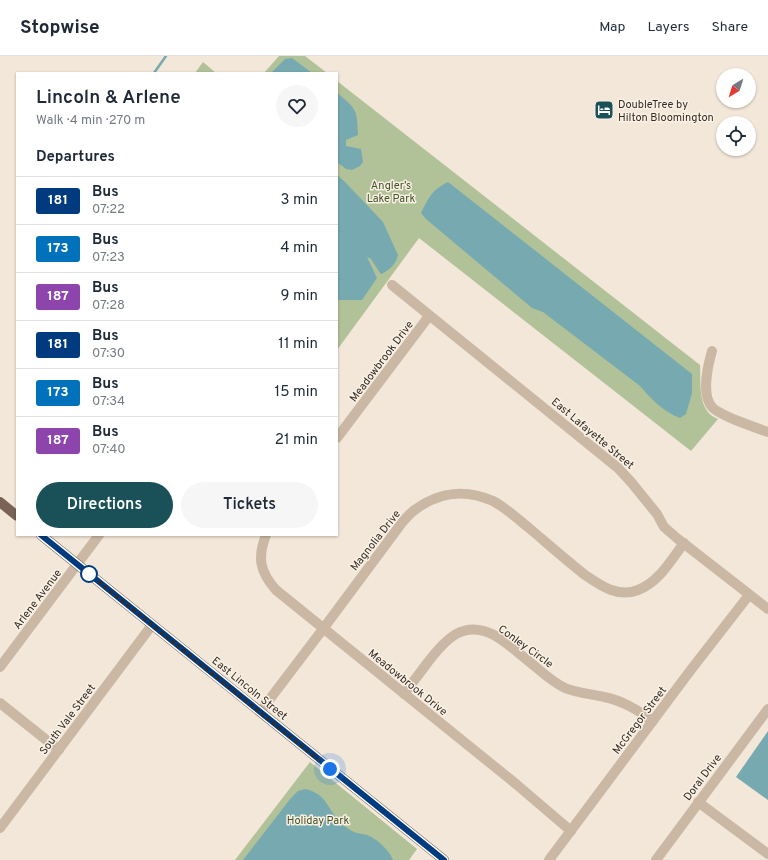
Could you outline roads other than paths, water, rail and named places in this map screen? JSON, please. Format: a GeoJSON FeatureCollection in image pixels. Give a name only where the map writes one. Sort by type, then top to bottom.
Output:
{"type":"FeatureCollection","features":[{"type":"Feature","properties":{"kind":"main road"},"geometry":{"type":"LineString","coordinates":[[1,506],[16,515]]}},
{"type":"Feature","properties":{"kind":"main road","name":"East Lincoln Street"},"geometry":{"type":"LineString","coordinates":[[42,536],[444,860]]}},
{"type":"Feature","properties":{"kind":"street","name":"East Lafayette Street"},"geometry":{"type":"LineString","coordinates":[[392,285],[618,468],[656,514],[664,527],[768,609]]}},
{"type":"Feature","properties":{"kind":"street","name":"Meadowbrook Drive"},"geometry":{"type":"LineString","coordinates":[[338,437],[429,316]]}},
{"type":"Feature","properties":{"kind":"street"},"geometry":{"type":"LineString","coordinates":[[712,351],[709,361],[706,390],[709,403],[717,412],[768,432]]}},
{"type":"Feature","properties":{"kind":"street","name":"Magnolia Drive"},"geometry":{"type":"LineString","coordinates":[[260,712],[401,524],[414,510],[430,499],[449,494],[472,494],[493,501],[520,520],[597,584],[616,592],[636,591],[646,587],[663,571],[684,543]]}},
{"type":"Feature","properties":{"kind":"street","name":"Arlene Avenue"},"geometry":{"type":"LineString","coordinates":[[0,667],[99,536]]}},
{"type":"Feature","properties":{"kind":"street","name":"Meadowbrook Drive"},"geometry":{"type":"LineString","coordinates":[[266,536],[261,554],[262,567],[267,579],[276,590],[516,784],[571,831]]}},
{"type":"Feature","properties":{"kind":"street","name":"McGregor Street"},"geometry":{"type":"LineString","coordinates":[[549,860],[749,595]]}},
{"type":"Feature","properties":{"kind":"street","name":"South Vale Street"},"geometry":{"type":"LineString","coordinates":[[0,828],[152,625]]}},
{"type":"Feature","properties":{"kind":"street","name":"Conley Circle"},"geometry":{"type":"LineString","coordinates":[[404,694],[442,644],[454,635],[473,630],[484,631],[494,635],[548,677],[566,688],[581,693],[611,699],[636,710],[652,722]]}},
{"type":"Feature","properties":{"kind":"street"},"geometry":{"type":"LineString","coordinates":[[0,703],[59,750]]}},
{"type":"Feature","properties":{"kind":"street","name":"Doral Drive"},"geometry":{"type":"LineString","coordinates":[[656,860],[768,709]]}},
{"type":"Feature","properties":{"kind":"street"},"geometry":{"type":"LineString","coordinates":[[698,802],[768,854]]}},
{"type":"Feature","properties":{"kind":"water"},"geometry":{"type":"Polygon","coordinates":[[[292,58],[311,72],[272,72],[285,59],[292,58]]]}},
{"type":"Feature","properties":{"kind":"water"},"geometry":{"type":"Polygon","coordinates":[[[338,94],[349,103],[355,111],[357,120],[358,135],[346,140],[346,146],[361,149],[363,162],[360,166],[352,170],[346,169],[338,163],[338,94]]]}},
{"type":"Feature","properties":{"kind":"water"},"geometry":{"type":"Polygon","coordinates":[[[338,176],[383,222],[398,255],[392,267],[381,274],[371,259],[367,257],[377,278],[362,300],[338,300],[338,176]]]}},
{"type":"Feature","properties":{"kind":"water"},"geometry":{"type":"Polygon","coordinates":[[[448,182],[692,374],[692,393],[686,414],[680,418],[663,409],[640,386],[543,312],[532,308],[426,219],[421,213],[429,198],[438,188],[448,182]]]}},
{"type":"Feature","properties":{"kind":"water"},"geometry":{"type":"Polygon","coordinates":[[[768,731],[768,800],[736,777],[768,731]]]}},
{"type":"Feature","properties":{"kind":"water","name":"Holiday Park"},"geometry":{"type":"Polygon","coordinates":[[[305,789],[313,791],[323,799],[337,819],[347,828],[371,837],[378,842],[386,849],[393,860],[243,860],[291,798],[298,791],[305,789]]]}},
{"type":"Feature","properties":{"kind":"waterway"},"geometry":{"type":"LineString","coordinates":[[155,72],[166,56]]}},
{"type":"Feature","properties":{"kind":"place","name":"DoubleTree by Hilton Bloomington"},"geometry":{"type":"Point","coordinates":[604,110]}},
{"type":"Feature","properties":{"kind":"park label","name":"Angler’s Lake Park"},"geometry":{"type":"Point","coordinates":[391,191]}}]}
